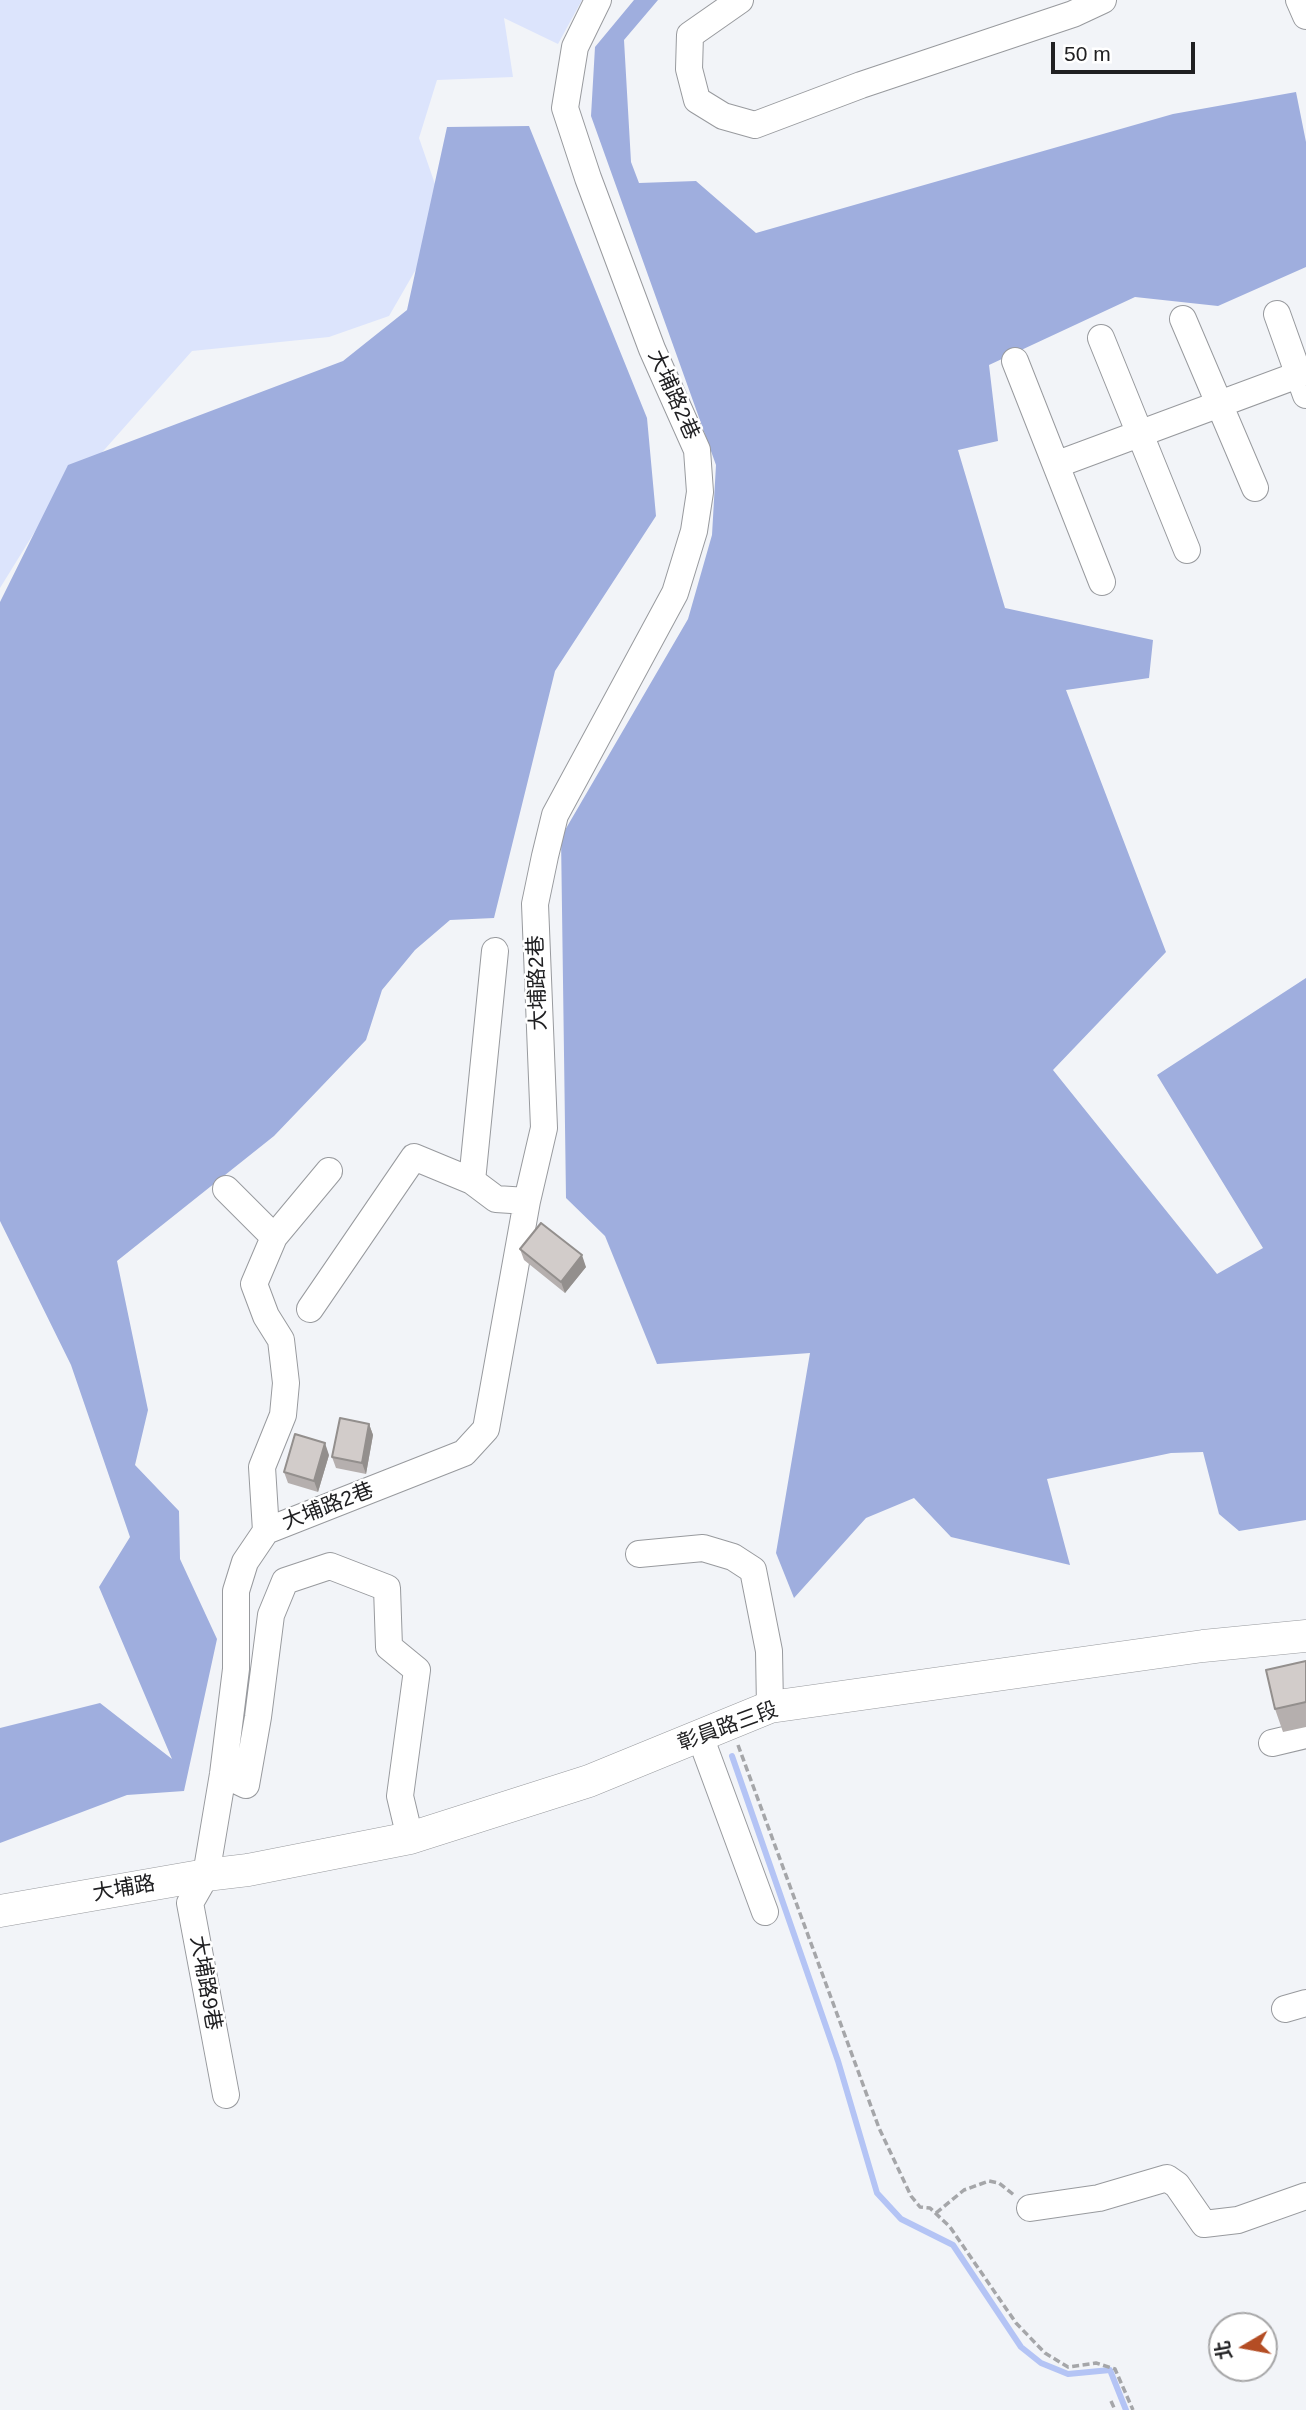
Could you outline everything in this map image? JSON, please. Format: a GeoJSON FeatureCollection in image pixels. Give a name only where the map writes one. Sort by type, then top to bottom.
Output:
{"type":"FeatureCollection","features":[{"type":"Feature","properties":{"kind":"main road","name":"彰員路三段"},"geometry":{"type":"LineString","coordinates":[[248,1870],[410,1838],[589,1782],[770,1707],[1203,1646],[1306,1636]]}},
{"type":"Feature","properties":{"kind":"main road","name":"大埔路"},"geometry":{"type":"LineString","coordinates":[[0,1911],[248,1870]]}},
{"type":"Feature","properties":{"kind":"street","name":"大埔路2巷"},"geometry":{"type":"LineString","coordinates":[[206,1875],[223,1774],[236,1669],[236,1591],[245,1562],[266,1531],[464,1453],[486,1429],[527,1201],[544,1128],[535,904],[545,856],[555,815],[675,593],[694,531],[700,492],[697,450],[652,349],[588,178],[565,108],[575,47],[598,0]]}},
{"type":"Feature","properties":{"kind":"street"},"geometry":{"type":"LineString","coordinates":[[740,0],[690,35],[689,69],[697,100],[723,116],[755,125],[860,85],[1073,13],[1103,0]]}},
{"type":"Feature","properties":{"kind":"street"},"geometry":{"type":"LineString","coordinates":[[1299,0],[1306,16]]}},
{"type":"Feature","properties":{"kind":"street"},"geometry":{"type":"LineString","coordinates":[[1058,464],[1220,404],[1304,380],[1277,314]]}},
{"type":"Feature","properties":{"kind":"street"},"geometry":{"type":"LineString","coordinates":[[1184,319],[1255,488]]}},
{"type":"Feature","properties":{"kind":"street"},"geometry":{"type":"LineString","coordinates":[[1101,338],[1187,550]]}},
{"type":"Feature","properties":{"kind":"street"},"geometry":{"type":"LineString","coordinates":[[1015,361],[1058,464],[1102,582]]}},
{"type":"Feature","properties":{"kind":"street"},"geometry":{"type":"LineString","coordinates":[[472,1181],[495,951]]}},
{"type":"Feature","properties":{"kind":"street"},"geometry":{"type":"LineString","coordinates":[[310,1309],[414,1157],[472,1181],[496,1199],[527,1201]]}},
{"type":"Feature","properties":{"kind":"street"},"geometry":{"type":"LineString","coordinates":[[266,1531],[262,1466],[283,1415],[286,1383],[281,1340],[266,1316],[254,1284],[274,1237],[329,1171]]}},
{"type":"Feature","properties":{"kind":"street"},"geometry":{"type":"LineString","coordinates":[[226,1189],[274,1237]]}},
{"type":"Feature","properties":{"kind":"street"},"geometry":{"type":"LineString","coordinates":[[639,1554],[703,1548],[733,1558],[753,1570],[769,1651],[770,1707]]}},
{"type":"Feature","properties":{"kind":"street"},"geometry":{"type":"LineString","coordinates":[[223,1774],[246,1785],[271,1615],[285,1581],[330,1566],[387,1588],[389,1647],[417,1670],[400,1796],[410,1838]]}},
{"type":"Feature","properties":{"kind":"street"},"geometry":{"type":"LineString","coordinates":[[1272,1743],[1306,1735]]}},
{"type":"Feature","properties":{"kind":"street"},"geometry":{"type":"LineString","coordinates":[[700,1736],[765,1912]]}},
{"type":"Feature","properties":{"kind":"street","name":"大埔路9巷"},"geometry":{"type":"LineString","coordinates":[[206,1875],[190,1903],[226,2095]]}},
{"type":"Feature","properties":{"kind":"street"},"geometry":{"type":"LineString","coordinates":[[1030,2208],[1099,2198],[1167,2178],[1177,2185],[1204,2224],[1238,2220],[1306,2196]]}},
{"type":"Feature","properties":{"kind":"path"},"geometry":{"type":"LineString","coordinates":[[729,1724],[762,1805],[879,2128],[912,2196],[920,2207],[936,2213],[950,2227],[1016,2323],[1045,2353],[1068,2367],[1096,2363],[1115,2369],[1133,2410]]}},
{"type":"Feature","properties":{"kind":"path"},"geometry":{"type":"LineString","coordinates":[[936,2213],[964,2190],[989,2180],[999,2183],[1030,2208]]}},
{"type":"Feature","properties":{"kind":"path"},"geometry":{"type":"LineString","coordinates":[[1111,2402],[1115,2410]]}},
{"type":"Feature","properties":{"kind":"shaded area"},"geometry":{"type":"Polygon","coordinates":[[[0,0],[582,0],[558,44],[504,18],[513,77],[437,80],[419,138],[436,187],[419,264],[389,316],[329,337],[192,351],[42,520],[0,588],[0,0]]]}},
{"type":"Feature","properties":{"kind":"shaded area"},"geometry":{"type":"Polygon","coordinates":[[[634,0],[658,0],[624,40],[631,162],[639,183],[696,181],[756,233],[1173,114],[1296,92],[1306,142],[1306,267],[1218,306],[1135,297],[989,365],[998,441],[958,450],[1005,608],[1153,640],[1149,678],[1066,690],[1166,952],[1053,1070],[1217,1274],[1263,1248],[1157,1075],[1306,978],[1306,1520],[1239,1531],[1219,1514],[1203,1452],[1171,1453],[1047,1479],[1070,1565],[951,1537],[914,1498],[866,1518],[794,1598],[776,1553],[810,1353],[657,1364],[605,1236],[566,1198],[561,837],[688,619],[712,535],[716,465],[591,116],[595,47],[634,0]]]}},
{"type":"Feature","properties":{"kind":"shaded area"},"geometry":{"type":"Polygon","coordinates":[[[529,126],[647,418],[656,516],[555,671],[494,918],[450,920],[415,950],[382,990],[366,1040],[274,1136],[117,1261],[148,1410],[135,1465],[179,1511],[180,1559],[217,1639],[184,1791],[127,1795],[0,1843],[0,1728],[100,1703],[172,1759],[99,1587],[130,1537],[71,1365],[0,1221],[0,602],[68,465],[343,361],[407,310],[447,127],[529,126]]]}},
{"type":"Feature","properties":{"kind":"building"},"geometry":{"type":"Polygon","coordinates":[[[541,1223],[582,1255],[561,1282],[520,1249],[541,1223]]]}},
{"type":"Feature","properties":{"kind":"building"},"geometry":{"type":"Polygon","coordinates":[[[340,1418],[369,1424],[362,1463],[332,1457],[340,1418]]]}},
{"type":"Feature","properties":{"kind":"building"},"geometry":{"type":"Polygon","coordinates":[[[295,1434],[325,1443],[314,1481],[284,1472],[295,1434]]]}},
{"type":"Feature","properties":{"kind":"building"},"geometry":{"type":"Polygon","coordinates":[[[1306,1661],[1306,1702],[1275,1709],[1266,1670],[1306,1661]]]}},
{"type":"Feature","properties":{"kind":"waterway"},"geometry":{"type":"LineString","coordinates":[[732,1756],[838,2061],[877,2193],[901,2219],[953,2245],[1021,2347],[1041,2363],[1068,2374],[1110,2370],[1126,2410]]}}]}
